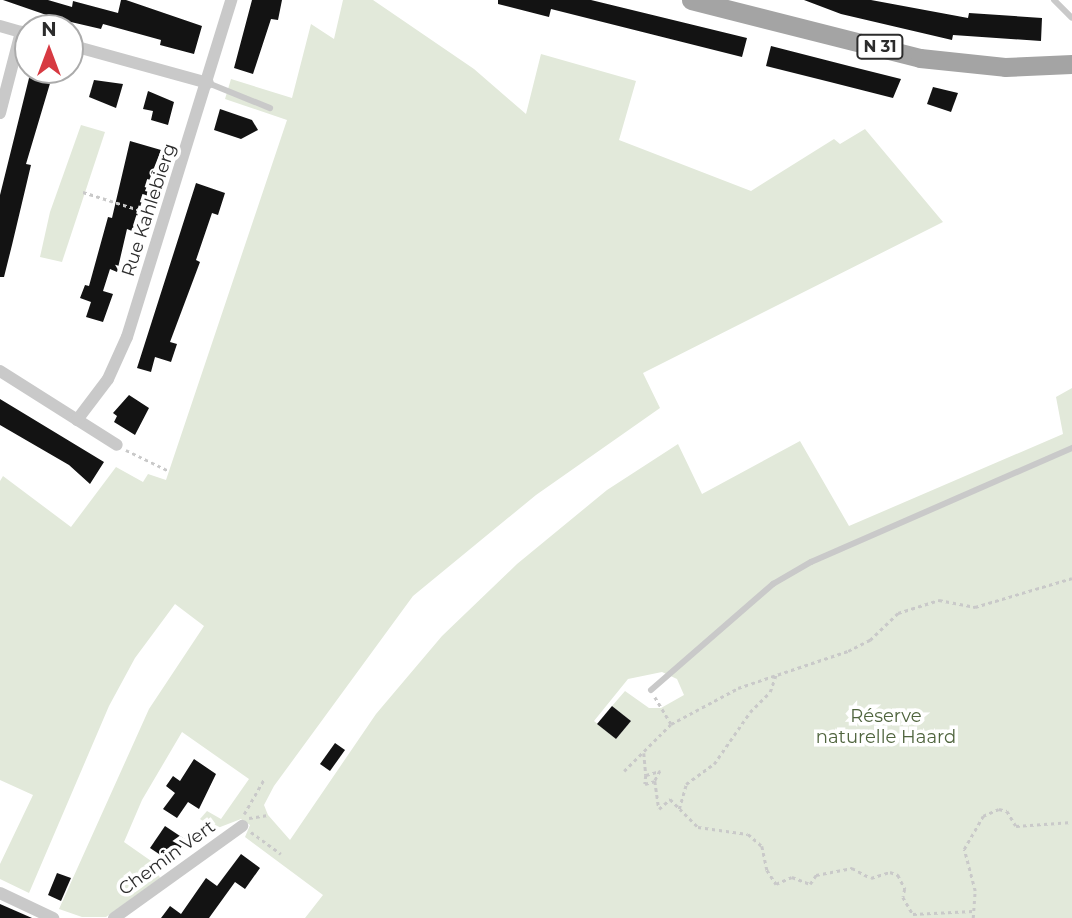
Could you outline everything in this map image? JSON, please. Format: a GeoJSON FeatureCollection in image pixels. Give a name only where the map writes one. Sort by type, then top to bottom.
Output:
{"type":"FeatureCollection","features":[{"type":"Feature","properties":{"kind":"main road","name":"N 31"},"geometry":{"type":"LineString","coordinates":[[691,0],[920,58],[1005,67],[1072,64]]}},
{"type":"Feature","properties":{"kind":"street","name":"Rue Kahlebierg"},"geometry":{"type":"LineString","coordinates":[[77,420],[108,379],[127,337],[208,83],[231,0]]}},
{"type":"Feature","properties":{"kind":"street"},"geometry":{"type":"LineString","coordinates":[[84,49],[208,83]]}},
{"type":"Feature","properties":{"kind":"street"},"geometry":{"type":"LineString","coordinates":[[0,114],[14,69]]}},
{"type":"Feature","properties":{"kind":"street"},"geometry":{"type":"LineString","coordinates":[[0,371],[117,445]]}},
{"type":"Feature","properties":{"kind":"street","name":"Chemin Vert"},"geometry":{"type":"LineString","coordinates":[[114,918],[242,825]]}},
{"type":"Feature","properties":{"kind":"street"},"geometry":{"type":"LineString","coordinates":[[0,893],[53,918]]}},
{"type":"Feature","properties":{"kind":"lane"},"geometry":{"type":"LineString","coordinates":[[1054,0],[1072,18]]}},
{"type":"Feature","properties":{"kind":"lane"},"geometry":{"type":"LineString","coordinates":[[208,83],[270,108]]}},
{"type":"Feature","properties":{"kind":"lane"},"geometry":{"type":"LineString","coordinates":[[651,690],[773,584],[811,562],[1072,448]]}},
{"type":"Feature","properties":{"kind":"path"},"geometry":{"type":"LineString","coordinates":[[83,192],[165,219]]}},
{"type":"Feature","properties":{"kind":"path"},"geometry":{"type":"LineString","coordinates":[[117,445],[169,471]]}},
{"type":"Feature","properties":{"kind":"path"},"geometry":{"type":"LineString","coordinates":[[624,771],[671,724],[738,688],[848,651],[870,640],[898,613],[939,600],[975,607],[1072,579]]}},
{"type":"Feature","properties":{"kind":"path"},"geometry":{"type":"LineString","coordinates":[[679,808],[686,784],[714,764],[750,712],[770,692],[776,675]]}},
{"type":"Feature","properties":{"kind":"path"},"geometry":{"type":"LineString","coordinates":[[651,690],[671,724]]}},
{"type":"Feature","properties":{"kind":"path"},"geometry":{"type":"LineString","coordinates":[[643,751],[645,784],[655,781]]}},
{"type":"Feature","properties":{"kind":"path"},"geometry":{"type":"LineString","coordinates":[[646,775],[660,771],[655,781],[659,809],[670,799],[698,827],[748,834],[762,846],[767,870],[776,884],[792,877],[810,884],[816,875],[852,868],[871,878],[890,872],[898,875],[905,889],[903,897],[913,914],[973,911]]}},
{"type":"Feature","properties":{"kind":"path"},"geometry":{"type":"LineString","coordinates":[[242,825],[264,780]]}},
{"type":"Feature","properties":{"kind":"path"},"geometry":{"type":"LineString","coordinates":[[973,918],[975,891],[964,849],[989,810],[1007,811],[1016,826],[1072,822]]}},
{"type":"Feature","properties":{"kind":"path"},"geometry":{"type":"LineString","coordinates":[[242,825],[252,814],[268,815]]}},
{"type":"Feature","properties":{"kind":"path"},"geometry":{"type":"LineString","coordinates":[[242,825],[281,854]]}},
{"type":"Feature","properties":{"kind":"green space","name":"Réserve naturelle Haard"},"geometry":{"type":"Polygon","coordinates":[[[343,0],[373,0],[474,69],[526,114],[541,54],[636,81],[619,140],[751,191],[834,139],[840,144],[865,129],[943,222],[643,373],[660,408],[536,495],[413,596],[274,786],[264,805],[268,815],[290,840],[376,714],[442,636],[517,564],[607,490],[678,444],[702,494],[800,441],[849,526],[1063,434],[1056,397],[1072,388],[1072,918],[305,918],[323,895],[245,837],[250,825],[241,819],[215,829],[200,819],[207,811],[221,819],[249,779],[182,732],[142,800],[124,842],[154,863],[160,878],[106,917],[82,917],[59,909],[149,709],[204,626],[175,604],[135,658],[109,706],[29,893],[0,879],[0,864],[33,795],[0,780],[0,481],[3,476],[71,527],[116,467],[143,482],[148,474],[166,480],[287,120],[225,99],[231,79],[292,98],[311,24],[334,39],[343,0]],[[662,672],[628,679],[594,721],[616,739],[631,721],[612,706],[625,691],[649,708],[661,708],[684,695],[677,679],[662,672]]]}},
{"type":"Feature","properties":{"kind":"green space"},"geometry":{"type":"Polygon","coordinates":[[[81,125],[105,132],[62,262],[40,257],[50,212],[81,125]]]}},
{"type":"Feature","properties":{"kind":"building"},"geometry":{"type":"Polygon","coordinates":[[[3,0],[48,0],[72,7],[73,1],[118,13],[121,0],[126,0],[202,26],[194,54],[160,45],[161,40],[103,24],[101,29],[84,25],[84,14],[44,14],[3,0]]]}},
{"type":"Feature","properties":{"kind":"building"},"geometry":{"type":"Polygon","coordinates":[[[252,0],[282,0],[278,20],[271,19],[253,74],[234,68],[252,0]]]}},
{"type":"Feature","properties":{"kind":"building"},"geometry":{"type":"Polygon","coordinates":[[[498,0],[591,0],[747,38],[742,57],[551,9],[549,17],[498,4],[498,0]]]}},
{"type":"Feature","properties":{"kind":"building"},"geometry":{"type":"Polygon","coordinates":[[[804,0],[871,0],[968,18],[969,13],[1042,18],[1041,41],[953,35],[952,40],[841,14],[804,0]]]}},
{"type":"Feature","properties":{"kind":"building"},"geometry":{"type":"Polygon","coordinates":[[[771,46],[901,79],[893,98],[766,66],[771,46]]]}},
{"type":"Feature","properties":{"kind":"building"},"geometry":{"type":"Polygon","coordinates":[[[94,80],[123,84],[116,108],[89,97],[94,80]]]}},
{"type":"Feature","properties":{"kind":"building"},"geometry":{"type":"Polygon","coordinates":[[[28,84],[50,84],[26,164],[31,165],[4,277],[0,277],[0,195],[28,84]]]}},
{"type":"Feature","properties":{"kind":"building"},"geometry":{"type":"Polygon","coordinates":[[[933,87],[958,93],[951,112],[927,104],[933,87]]]}},
{"type":"Feature","properties":{"kind":"building"},"geometry":{"type":"Polygon","coordinates":[[[148,91],[174,102],[168,125],[151,120],[153,111],[143,109],[148,91]]]}},
{"type":"Feature","properties":{"kind":"building"},"geometry":{"type":"Polygon","coordinates":[[[220,109],[252,120],[258,130],[241,139],[214,130],[220,109]]]}},
{"type":"Feature","properties":{"kind":"building"},"geometry":{"type":"Polygon","coordinates":[[[130,141],[161,150],[145,191],[149,192],[146,203],[142,201],[132,231],[127,229],[117,272],[110,269],[103,291],[113,294],[103,322],[86,317],[91,302],[80,298],[85,285],[89,286],[108,217],[112,218],[130,141]]]}},
{"type":"Feature","properties":{"kind":"building"},"geometry":{"type":"Polygon","coordinates":[[[196,183],[225,193],[218,215],[212,213],[196,260],[200,262],[170,342],[177,344],[171,362],[155,357],[151,372],[137,368],[196,183]]]}},
{"type":"Feature","properties":{"kind":"building"},"geometry":{"type":"Polygon","coordinates":[[[129,395],[149,408],[135,435],[114,422],[117,416],[113,413],[129,395]]]}},
{"type":"Feature","properties":{"kind":"building"},"geometry":{"type":"Polygon","coordinates":[[[0,399],[104,462],[90,484],[69,465],[0,425],[0,399]]]}},
{"type":"Feature","properties":{"kind":"building"},"geometry":{"type":"Polygon","coordinates":[[[612,706],[631,721],[616,739],[597,724],[612,706]]]}},
{"type":"Feature","properties":{"kind":"building"},"geometry":{"type":"Polygon","coordinates":[[[335,743],[345,750],[330,771],[320,764],[335,743]]]}},
{"type":"Feature","properties":{"kind":"building"},"geometry":{"type":"Polygon","coordinates":[[[194,759],[216,774],[199,809],[188,802],[177,818],[163,809],[175,793],[166,786],[173,776],[180,781],[194,759]]]}},
{"type":"Feature","properties":{"kind":"building"},"geometry":{"type":"Polygon","coordinates":[[[165,826],[186,840],[171,862],[150,848],[165,826]]]}},
{"type":"Feature","properties":{"kind":"building"},"geometry":{"type":"Polygon","coordinates":[[[241,854],[260,868],[245,889],[235,882],[209,918],[161,918],[170,906],[181,914],[206,878],[217,886],[241,854]]]}},
{"type":"Feature","properties":{"kind":"building"},"geometry":{"type":"Polygon","coordinates":[[[57,873],[71,878],[61,901],[48,895],[57,873]]]}},
{"type":"Feature","properties":{"kind":"building"},"geometry":{"type":"Polygon","coordinates":[[[0,904],[32,918],[0,918],[0,904]]]}}]}
